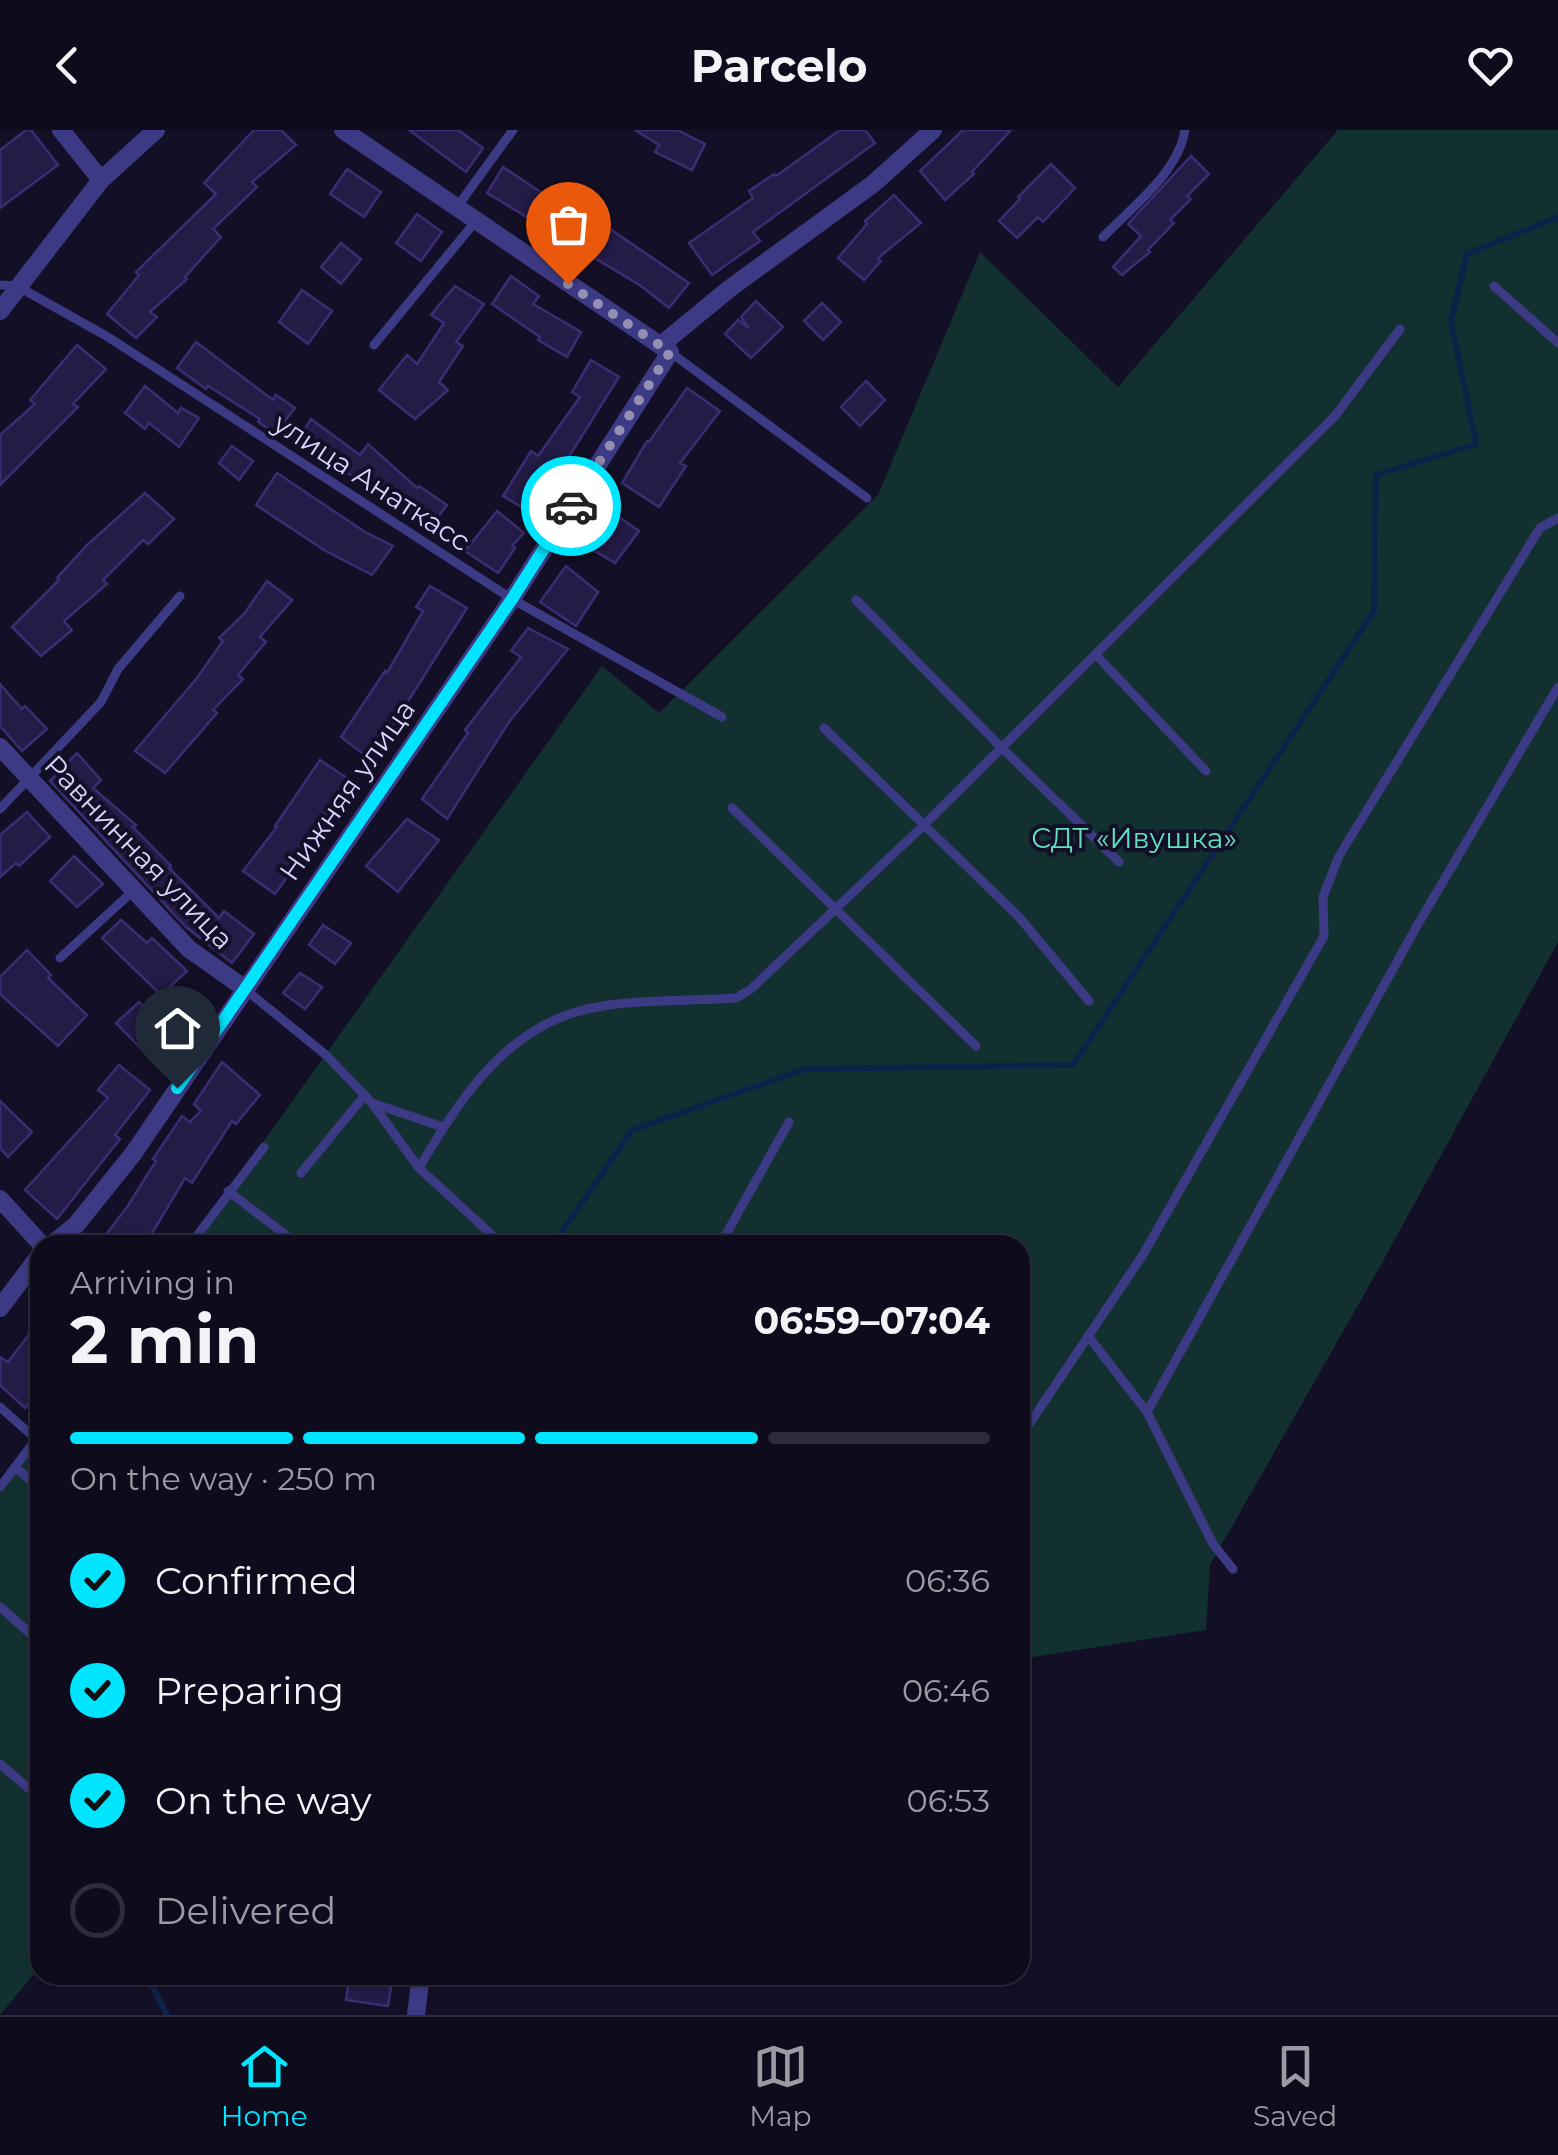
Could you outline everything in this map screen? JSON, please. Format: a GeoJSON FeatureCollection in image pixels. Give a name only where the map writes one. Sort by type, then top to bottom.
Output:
{"type":"FeatureCollection","features":[{"type":"Feature","properties":{"kind":"street"},"geometry":{"type":"LineString","coordinates":[[61,130],[101,180]]}},
{"type":"Feature","properties":{"kind":"street"},"geometry":{"type":"LineString","coordinates":[[0,311],[8,286],[101,180],[156,130]]}},
{"type":"Feature","properties":{"kind":"street"},"geometry":{"type":"LineString","coordinates":[[343,130],[665,349]]}},
{"type":"Feature","properties":{"kind":"street","name":"Нижняя улица"},"geometry":{"type":"LineString","coordinates":[[64,1235],[133,1154],[512,599],[665,349],[729,289],[872,184],[934,130]]}},
{"type":"Feature","properties":{"kind":"street","name":"Равнинная улица"},"geometry":{"type":"LineString","coordinates":[[0,747],[189,950],[244,988]]}},
{"type":"Feature","properties":{"kind":"street"},"geometry":{"type":"LineString","coordinates":[[0,1200],[33,1235]]}},
{"type":"Feature","properties":{"kind":"street"},"geometry":{"type":"LineString","coordinates":[[0,1308],[30,1268]]}},
{"type":"Feature","properties":{"kind":"street"},"geometry":{"type":"LineString","coordinates":[[416,2015],[420,1985]]}},
{"type":"Feature","properties":{"kind":"lane"},"geometry":{"type":"LineString","coordinates":[[456,209],[513,130]]}},
{"type":"Feature","properties":{"kind":"lane"},"geometry":{"type":"LineString","coordinates":[[1103,237],[1173,162],[1182,148],[1185,130]]}},
{"type":"Feature","properties":{"kind":"lane"},"geometry":{"type":"LineString","coordinates":[[374,346],[475,222]]}},
{"type":"Feature","properties":{"kind":"lane","name":"улица Анаткасс"},"geometry":{"type":"LineString","coordinates":[[8,286],[108,338],[512,599],[722,716]]}},
{"type":"Feature","properties":{"kind":"lane"},"geometry":{"type":"LineString","coordinates":[[1494,286],[1558,342]]}},
{"type":"Feature","properties":{"kind":"lane"},"geometry":{"type":"LineString","coordinates":[[420,1168],[443,1127],[486,1069],[530,1033],[597,1007],[736,998],[751,989],[925,824],[1335,416],[1400,329]]}},
{"type":"Feature","properties":{"kind":"lane"},"geometry":{"type":"LineString","coordinates":[[665,349],[867,498]]}},
{"type":"Feature","properties":{"kind":"lane"},"geometry":{"type":"LineString","coordinates":[[1030,1423],[1144,1253],[1324,936],[1323,896],[1339,856],[1540,528],[1558,518]]}},
{"type":"Feature","properties":{"kind":"lane"},"geometry":{"type":"LineString","coordinates":[[0,809],[101,702],[118,669],[180,596]]}},
{"type":"Feature","properties":{"kind":"lane"},"geometry":{"type":"LineString","coordinates":[[856,600],[1119,862]]}},
{"type":"Feature","properties":{"kind":"lane"},"geometry":{"type":"LineString","coordinates":[[1096,655],[1206,772]]}},
{"type":"Feature","properties":{"kind":"lane"},"geometry":{"type":"LineString","coordinates":[[1148,1412],[1418,924],[1558,686]]}},
{"type":"Feature","properties":{"kind":"lane"},"geometry":{"type":"LineString","coordinates":[[824,728],[1019,917],[1090,1001]]}},
{"type":"Feature","properties":{"kind":"lane"},"geometry":{"type":"LineString","coordinates":[[732,808],[976,1046]]}},
{"type":"Feature","properties":{"kind":"lane"},"geometry":{"type":"LineString","coordinates":[[60,958],[133,891]]}},
{"type":"Feature","properties":{"kind":"lane"},"geometry":{"type":"LineString","coordinates":[[244,988],[314,1045],[369,1099],[420,1168],[492,1235]]}},
{"type":"Feature","properties":{"kind":"lane"},"geometry":{"type":"LineString","coordinates":[[369,1099],[443,1127]]}},
{"type":"Feature","properties":{"kind":"lane"},"geometry":{"type":"LineString","coordinates":[[301,1172],[369,1099]]}},
{"type":"Feature","properties":{"kind":"lane"},"geometry":{"type":"LineString","coordinates":[[726,1235],[789,1122]]}},
{"type":"Feature","properties":{"kind":"lane"},"geometry":{"type":"LineString","coordinates":[[197,1235],[264,1148]]}},
{"type":"Feature","properties":{"kind":"lane"},"geometry":{"type":"LineString","coordinates":[[228,1192],[286,1235]]}},
{"type":"Feature","properties":{"kind":"lane"},"geometry":{"type":"LineString","coordinates":[[1088,1336],[1148,1412],[1214,1544],[1232,1569]]}},
{"type":"Feature","properties":{"kind":"lane"},"geometry":{"type":"LineString","coordinates":[[0,1407],[30,1430]]}},
{"type":"Feature","properties":{"kind":"lane"},"geometry":{"type":"LineString","coordinates":[[0,1487],[30,1447]]}},
{"type":"Feature","properties":{"kind":"lane"},"geometry":{"type":"LineString","coordinates":[[15,1467],[30,1480]]}},
{"type":"Feature","properties":{"kind":"lane"},"geometry":{"type":"LineString","coordinates":[[0,1607],[30,1633]]}},
{"type":"Feature","properties":{"kind":"lane"},"geometry":{"type":"LineString","coordinates":[[0,1764],[30,1790]]}},
{"type":"Feature","properties":{"kind":"green space","name":"СДТ «Ивушка»"},"geometry":{"type":"Polygon","coordinates":[[[1338,130],[1558,130],[1558,942],[1210,1565],[1206,1630],[1030,1657],[1030,1235],[197,1235],[602,666],[659,713],[878,495],[980,252],[1118,387],[1338,130]]]}},
{"type":"Feature","properties":{"kind":"green space"},"geometry":{"type":"Polygon","coordinates":[[[30,1447],[30,1979],[0,2015],[0,1487],[30,1447]]]}},
{"type":"Feature","properties":{"kind":"building"},"geometry":{"type":"Polygon","coordinates":[[[31,130],[58,165],[0,208],[0,150],[31,130]]]}},
{"type":"Feature","properties":{"kind":"building"},"geometry":{"type":"Polygon","coordinates":[[[254,130],[281,130],[296,145],[252,182],[257,187],[213,229],[221,237],[187,279],[150,312],[157,317],[136,338],[107,314],[139,275],[136,272],[216,194],[204,183],[254,130]]]}},
{"type":"Feature","properties":{"kind":"building"},"geometry":{"type":"Polygon","coordinates":[[[409,130],[458,130],[483,148],[466,172],[409,130]]]}},
{"type":"Feature","properties":{"kind":"building"},"geometry":{"type":"Polygon","coordinates":[[[635,130],[677,130],[705,144],[692,170],[655,152],[659,145],[635,130]]]}},
{"type":"Feature","properties":{"kind":"building"},"geometry":{"type":"Polygon","coordinates":[[[840,130],[865,130],[875,143],[753,232],[760,241],[712,275],[689,243],[753,198],[749,191],[840,130]]]}},
{"type":"Feature","properties":{"kind":"building"},"geometry":{"type":"Polygon","coordinates":[[[963,130],[1011,130],[974,174],[945,200],[920,171],[963,130]]]}},
{"type":"Feature","properties":{"kind":"building"},"geometry":{"type":"Polygon","coordinates":[[[1191,156],[1209,174],[1187,196],[1191,199],[1170,220],[1174,223],[1150,252],[1122,275],[1113,267],[1141,236],[1128,224],[1191,156]]]}},
{"type":"Feature","properties":{"kind":"building"},"geometry":{"type":"Polygon","coordinates":[[[1051,164],[1075,188],[1043,222],[1038,217],[1017,238],[999,221],[1051,164]]]}},
{"type":"Feature","properties":{"kind":"building"},"geometry":{"type":"Polygon","coordinates":[[[503,167],[548,197],[550,194],[597,220],[689,283],[669,308],[641,286],[487,193],[503,167]]]}},
{"type":"Feature","properties":{"kind":"building"},"geometry":{"type":"Polygon","coordinates":[[[347,169],[381,192],[364,217],[330,194],[347,169]]]}},
{"type":"Feature","properties":{"kind":"building"},"geometry":{"type":"Polygon","coordinates":[[[894,195],[921,223],[878,258],[881,261],[864,280],[838,258],[867,224],[865,221],[894,195]]]}},
{"type":"Feature","properties":{"kind":"building"},"geometry":{"type":"Polygon","coordinates":[[[417,214],[442,232],[421,261],[396,243],[417,214]]]}},
{"type":"Feature","properties":{"kind":"building"},"geometry":{"type":"Polygon","coordinates":[[[341,243],[361,259],[341,284],[321,267],[341,243]]]}},
{"type":"Feature","properties":{"kind":"building"},"geometry":{"type":"Polygon","coordinates":[[[511,276],[539,296],[533,304],[581,332],[567,357],[492,304],[511,276]]]}},
{"type":"Feature","properties":{"kind":"building"},"geometry":{"type":"Polygon","coordinates":[[[455,286],[484,304],[456,342],[463,346],[439,382],[448,390],[415,419],[379,390],[407,355],[417,364],[444,323],[431,315],[455,286]]]}},
{"type":"Feature","properties":{"kind":"building"},"geometry":{"type":"Polygon","coordinates":[[[302,290],[332,311],[308,344],[279,322],[302,290]]]}},
{"type":"Feature","properties":{"kind":"building"},"geometry":{"type":"Polygon","coordinates":[[[756,301],[783,327],[751,358],[725,334],[738,320],[749,328],[741,317],[756,301]]]}},
{"type":"Feature","properties":{"kind":"building"},"geometry":{"type":"Polygon","coordinates":[[[822,303],[841,322],[823,340],[804,321],[822,303]]]}},
{"type":"Feature","properties":{"kind":"building"},"geometry":{"type":"Polygon","coordinates":[[[196,342],[273,400],[276,395],[295,408],[275,433],[258,422],[260,419],[177,368],[196,342]]]}},
{"type":"Feature","properties":{"kind":"building"},"geometry":{"type":"Polygon","coordinates":[[[77,345],[106,369],[73,404],[78,407],[0,485],[0,435],[35,404],[30,400],[77,345]]]}},
{"type":"Feature","properties":{"kind":"building"},"geometry":{"type":"Polygon","coordinates":[[[591,360],[619,377],[533,514],[503,496],[531,451],[538,456],[580,397],[572,392],[591,360]]]}},
{"type":"Feature","properties":{"kind":"building"},"geometry":{"type":"Polygon","coordinates":[[[866,381],[885,400],[860,426],[841,407],[866,381]]]}},
{"type":"Feature","properties":{"kind":"building"},"geometry":{"type":"Polygon","coordinates":[[[145,386],[178,413],[181,408],[199,418],[179,447],[149,423],[145,429],[125,413],[145,386]]]}},
{"type":"Feature","properties":{"kind":"building"},"geometry":{"type":"Polygon","coordinates":[[[687,388],[720,411],[680,463],[686,466],[659,507],[622,483],[647,441],[687,388]]]}},
{"type":"Feature","properties":{"kind":"building"},"geometry":{"type":"Polygon","coordinates":[[[311,419],[360,455],[368,444],[417,488],[447,505],[430,527],[383,489],[379,494],[330,461],[328,464],[297,441],[311,419]]]}},
{"type":"Feature","properties":{"kind":"building"},"geometry":{"type":"Polygon","coordinates":[[[232,446],[253,461],[239,480],[219,463],[232,446]]]}},
{"type":"Feature","properties":{"kind":"building"},"geometry":{"type":"Polygon","coordinates":[[[277,473],[365,532],[393,546],[372,575],[324,550],[256,505],[277,473]]]}},
{"type":"Feature","properties":{"kind":"building"},"geometry":{"type":"Polygon","coordinates":[[[145,493],[174,519],[148,544],[143,540],[103,580],[107,584],[64,621],[72,630],[41,656],[12,627],[86,546],[145,493]]]}},
{"type":"Feature","properties":{"kind":"building"},"geometry":{"type":"Polygon","coordinates":[[[605,507],[639,531],[615,563],[581,543],[605,507]]]}},
{"type":"Feature","properties":{"kind":"building"},"geometry":{"type":"Polygon","coordinates":[[[497,511],[524,533],[498,573],[465,551],[497,511]]]}},
{"type":"Feature","properties":{"kind":"building"},"geometry":{"type":"Polygon","coordinates":[[[566,566],[598,592],[576,626],[540,602],[566,566]]]}},
{"type":"Feature","properties":{"kind":"building"},"geometry":{"type":"Polygon","coordinates":[[[267,581],[292,600],[260,637],[266,642],[238,675],[243,679],[213,710],[217,713],[165,773],[135,751],[197,678],[223,641],[219,638],[244,614],[267,581]]]}},
{"type":"Feature","properties":{"kind":"building"},"geometry":{"type":"Polygon","coordinates":[[[430,586],[467,608],[371,760],[341,737],[387,673],[423,611],[416,607],[430,586]]]}},
{"type":"Feature","properties":{"kind":"building"},"geometry":{"type":"Polygon","coordinates":[[[528,628],[568,649],[509,722],[447,819],[422,799],[468,733],[465,730],[521,657],[511,651],[528,628]]]}},
{"type":"Feature","properties":{"kind":"building"},"geometry":{"type":"Polygon","coordinates":[[[0,684],[47,729],[22,751],[0,726],[0,684]]]}},
{"type":"Feature","properties":{"kind":"building"},"geometry":{"type":"Polygon","coordinates":[[[77,753],[101,780],[93,788],[136,825],[133,827],[169,868],[219,918],[224,911],[254,934],[232,963],[186,927],[50,781],[77,753]]]}},
{"type":"Feature","properties":{"kind":"building"},"geometry":{"type":"Polygon","coordinates":[[[320,760],[350,780],[275,894],[243,871],[320,760]]]}},
{"type":"Feature","properties":{"kind":"building"},"geometry":{"type":"Polygon","coordinates":[[[27,812],[50,837],[19,866],[16,863],[0,877],[0,835],[27,812]]]}},
{"type":"Feature","properties":{"kind":"building"},"geometry":{"type":"Polygon","coordinates":[[[407,819],[439,840],[398,892],[366,866],[407,819]]]}},
{"type":"Feature","properties":{"kind":"building"},"geometry":{"type":"Polygon","coordinates":[[[74,856],[103,884],[77,907],[50,881],[74,856]]]}},
{"type":"Feature","properties":{"kind":"building"},"geometry":{"type":"Polygon","coordinates":[[[121,920],[147,943],[152,938],[187,971],[161,995],[102,938],[121,920]]]}},
{"type":"Feature","properties":{"kind":"building"},"geometry":{"type":"Polygon","coordinates":[[[323,925],[351,943],[335,964],[309,945],[323,925]]]}},
{"type":"Feature","properties":{"kind":"building"},"geometry":{"type":"Polygon","coordinates":[[[27,950],[51,975],[48,978],[87,1015],[58,1046],[0,994],[0,977],[27,950]]]}},
{"type":"Feature","properties":{"kind":"building"},"geometry":{"type":"Polygon","coordinates":[[[300,973],[322,987],[305,1009],[283,993],[300,973]]]}},
{"type":"Feature","properties":{"kind":"building"},"geometry":{"type":"Polygon","coordinates":[[[139,1002],[172,1033],[150,1058],[116,1023],[139,1002]]]}},
{"type":"Feature","properties":{"kind":"building"},"geometry":{"type":"Polygon","coordinates":[[[222,1062],[260,1095],[236,1124],[232,1121],[192,1183],[185,1178],[151,1235],[106,1235],[182,1116],[190,1122],[201,1111],[194,1104],[222,1062]]]}},
{"type":"Feature","properties":{"kind":"building"},"geometry":{"type":"Polygon","coordinates":[[[119,1065],[150,1090],[115,1135],[120,1139],[57,1219],[25,1190],[108,1098],[98,1090],[119,1065]]]}},
{"type":"Feature","properties":{"kind":"building"},"geometry":{"type":"Polygon","coordinates":[[[0,1101],[32,1132],[8,1157],[0,1148],[0,1101]]]}},
{"type":"Feature","properties":{"kind":"building"},"geometry":{"type":"Polygon","coordinates":[[[30,1333],[30,1401],[25,1408],[0,1385],[0,1357],[8,1362],[30,1333]]]}},
{"type":"Feature","properties":{"kind":"building"},"geometry":{"type":"Polygon","coordinates":[[[348,1985],[391,1985],[388,2006],[346,2000],[348,1985]]]}},
{"type":"Feature","properties":{"kind":"waterway"},"geometry":{"type":"LineString","coordinates":[[560,1235],[632,1130],[805,1069],[1073,1065],[1374,611],[1376,475],[1476,444],[1451,321],[1467,254],[1558,217]]}},
{"type":"Feature","properties":{"kind":"waterway"},"geometry":{"type":"LineString","coordinates":[[150,1985],[167,2015]]}},
{"type":"Feature","properties":{"kind":"way so far"},"geometry":{"type":"LineString","coordinates":[[568,284],[670,352],[571,506]]}},
{"type":"Feature","properties":{"kind":"route"},"geometry":{"type":"LineString","coordinates":[[177,1088],[512,599],[571,506]]}}]}
